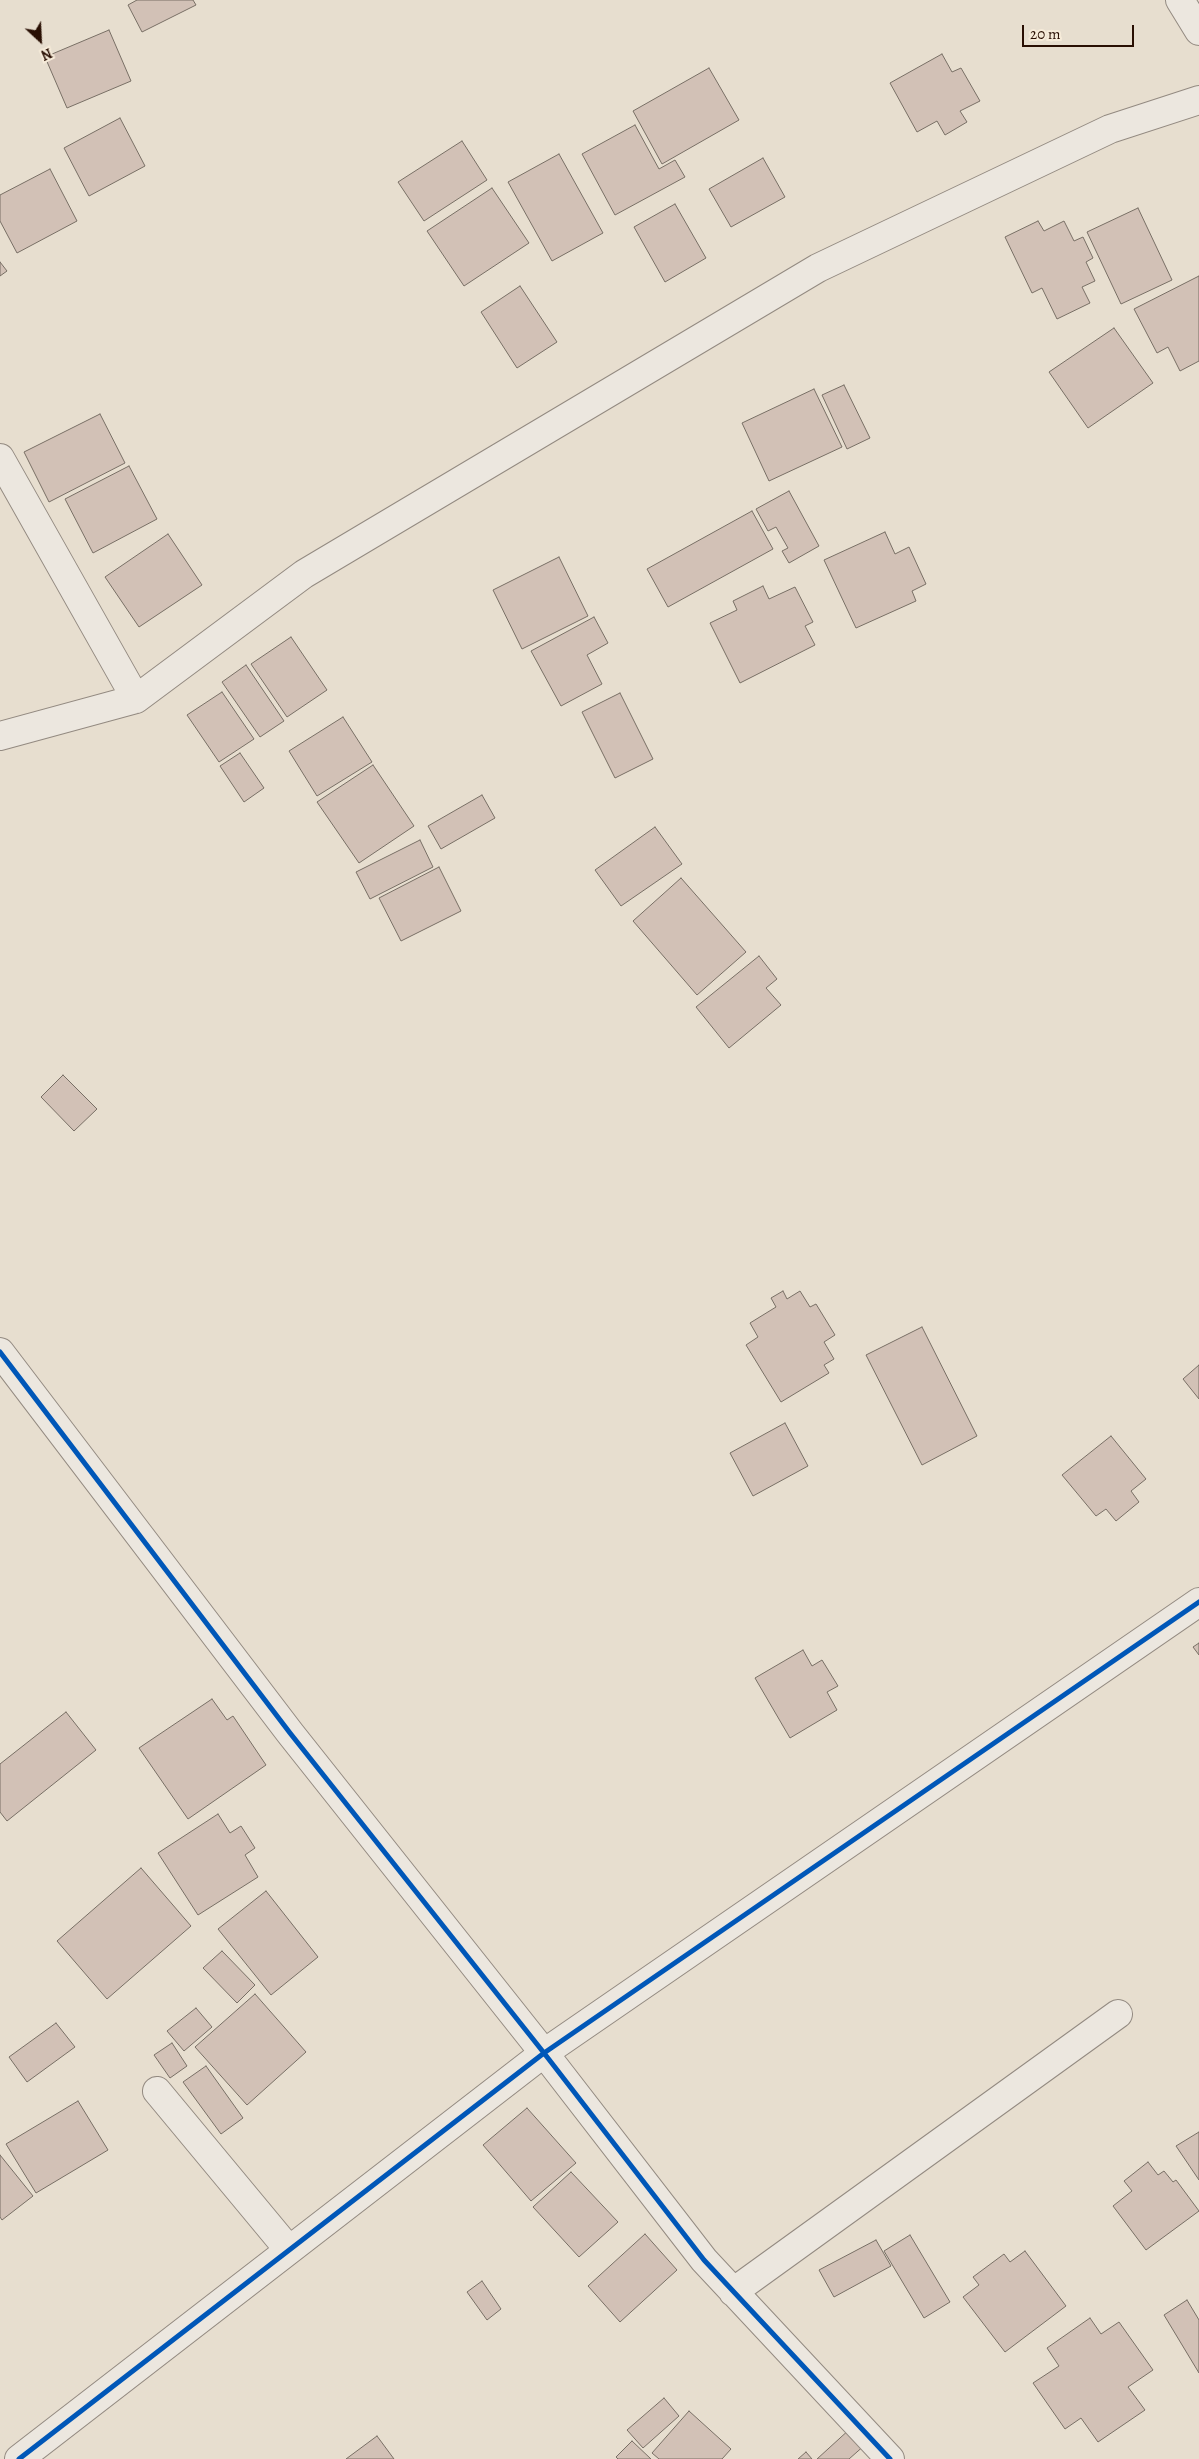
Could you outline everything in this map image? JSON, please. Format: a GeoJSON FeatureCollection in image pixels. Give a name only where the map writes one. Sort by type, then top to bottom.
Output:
{"type":"FeatureCollection","features":[{"type":"Feature","properties":{"kind":"street"},"geometry":{"type":"LineString","coordinates":[[1180,0],[1199,32]]}},
{"type":"Feature","properties":{"kind":"street"},"geometry":{"type":"LineString","coordinates":[[0,736],[136,700],[304,574],[818,268],[1110,129],[1199,100]]}},
{"type":"Feature","properties":{"kind":"street"},"geometry":{"type":"LineString","coordinates":[[0,458],[136,700]]}},
{"type":"Feature","properties":{"kind":"street"},"geometry":{"type":"LineString","coordinates":[[0,1352],[284,1725],[544,2053],[704,2260],[890,2459]]}},
{"type":"Feature","properties":{"kind":"street"},"geometry":{"type":"LineString","coordinates":[[19,2459],[544,2053],[1199,1602]]}},
{"type":"Feature","properties":{"kind":"street"},"geometry":{"type":"LineString","coordinates":[[733,2292],[1118,2014]]}},
{"type":"Feature","properties":{"kind":"street"},"geometry":{"type":"LineString","coordinates":[[157,2091],[289,2250]]}},
{"type":"Feature","properties":{"kind":"building"},"geometry":{"type":"Polygon","coordinates":[[[137,0],[193,0],[196,5],[142,32],[128,5],[137,0]]]}},
{"type":"Feature","properties":{"kind":"building"},"geometry":{"type":"Polygon","coordinates":[[[109,30],[131,81],[67,108],[45,57],[109,30]]]}},
{"type":"Feature","properties":{"kind":"building"},"geometry":{"type":"Polygon","coordinates":[[[942,54],[952,72],[961,68],[980,101],[960,111],[967,122],[945,135],[937,121],[917,132],[890,83],[942,54]]]}},
{"type":"Feature","properties":{"kind":"building"},"geometry":{"type":"Polygon","coordinates":[[[709,68],[739,120],[662,164],[633,111],[709,68]]]}},
{"type":"Feature","properties":{"kind":"building"},"geometry":{"type":"Polygon","coordinates":[[[120,118],[145,166],[89,196],[64,148],[120,118]]]}},
{"type":"Feature","properties":{"kind":"building"},"geometry":{"type":"Polygon","coordinates":[[[635,125],[659,169],[675,160],[685,177],[615,215],[582,154],[635,125]]]}},
{"type":"Feature","properties":{"kind":"building"},"geometry":{"type":"Polygon","coordinates":[[[462,141],[487,180],[424,221],[398,182],[462,141]]]}},
{"type":"Feature","properties":{"kind":"building"},"geometry":{"type":"Polygon","coordinates":[[[559,154],[603,233],[552,261],[508,182],[559,154]]]}},
{"type":"Feature","properties":{"kind":"building"},"geometry":{"type":"Polygon","coordinates":[[[763,158],[785,197],[731,227],[709,189],[763,158]]]}},
{"type":"Feature","properties":{"kind":"building"},"geometry":{"type":"Polygon","coordinates":[[[50,169],[77,221],[17,253],[0,221],[0,195],[50,169]]]}},
{"type":"Feature","properties":{"kind":"building"},"geometry":{"type":"Polygon","coordinates":[[[492,188],[529,243],[464,286],[427,231],[492,188]]]}},
{"type":"Feature","properties":{"kind":"building"},"geometry":{"type":"Polygon","coordinates":[[[675,204],[706,258],[665,282],[634,227],[675,204]]]}},
{"type":"Feature","properties":{"kind":"building"},"geometry":{"type":"Polygon","coordinates":[[[1138,208],[1172,280],[1121,304],[1087,232],[1138,208]]]}},
{"type":"Feature","properties":{"kind":"building"},"geometry":{"type":"Polygon","coordinates":[[[1038,221],[1044,231],[1064,221],[1074,241],[1083,237],[1093,258],[1086,262],[1095,281],[1082,287],[1090,303],[1057,319],[1042,288],[1032,293],[1005,237],[1038,221]]]}},
{"type":"Feature","properties":{"kind":"building"},"geometry":{"type":"Polygon","coordinates":[[[0,262],[7,271],[0,276],[0,262]]]}},
{"type":"Feature","properties":{"kind":"building"},"geometry":{"type":"Polygon","coordinates":[[[1199,276],[1199,361],[1180,371],[1168,347],[1157,353],[1134,309],[1199,276]]]}},
{"type":"Feature","properties":{"kind":"building"},"geometry":{"type":"Polygon","coordinates":[[[520,286],[557,342],[517,368],[481,312],[520,286]]]}},
{"type":"Feature","properties":{"kind":"building"},"geometry":{"type":"Polygon","coordinates":[[[1114,328],[1153,383],[1088,428],[1049,372],[1114,328]]]}},
{"type":"Feature","properties":{"kind":"building"},"geometry":{"type":"Polygon","coordinates":[[[844,385],[870,438],[847,449],[822,395],[844,385]]]}},
{"type":"Feature","properties":{"kind":"building"},"geometry":{"type":"Polygon","coordinates":[[[814,389],[842,447],[769,481],[742,423],[814,389]]]}},
{"type":"Feature","properties":{"kind":"building"},"geometry":{"type":"Polygon","coordinates":[[[100,414],[125,463],[49,502],[24,452],[100,414]]]}},
{"type":"Feature","properties":{"kind":"building"},"geometry":{"type":"Polygon","coordinates":[[[129,466],[157,519],[93,553],[65,499],[129,466]]]}},
{"type":"Feature","properties":{"kind":"building"},"geometry":{"type":"Polygon","coordinates":[[[789,491],[819,546],[789,563],[782,551],[788,548],[776,527],[768,531],[756,509],[789,491]]]}},
{"type":"Feature","properties":{"kind":"building"},"geometry":{"type":"Polygon","coordinates":[[[752,511],[773,549],[668,607],[647,569],[752,511]]]}},
{"type":"Feature","properties":{"kind":"building"},"geometry":{"type":"Polygon","coordinates":[[[885,532],[895,554],[909,547],[926,584],[912,591],[916,601],[856,628],[824,560],[885,532]]]}},
{"type":"Feature","properties":{"kind":"building"},"geometry":{"type":"Polygon","coordinates":[[[168,534],[202,585],[139,627],[105,577],[168,534]]]}},
{"type":"Feature","properties":{"kind":"building"},"geometry":{"type":"Polygon","coordinates":[[[559,557],[588,616],[522,649],[493,590],[559,557]]]}},
{"type":"Feature","properties":{"kind":"building"},"geometry":{"type":"Polygon","coordinates":[[[763,586],[769,599],[795,587],[813,622],[805,626],[815,645],[740,683],[710,623],[737,610],[733,601],[763,586]]]}},
{"type":"Feature","properties":{"kind":"building"},"geometry":{"type":"Polygon","coordinates":[[[594,617],[608,643],[587,655],[602,684],[561,706],[531,651],[594,617]]]}},
{"type":"Feature","properties":{"kind":"building"},"geometry":{"type":"Polygon","coordinates":[[[291,637],[327,690],[287,717],[251,664],[291,637]]]}},
{"type":"Feature","properties":{"kind":"building"},"geometry":{"type":"Polygon","coordinates":[[[246,665],[284,721],[260,737],[222,682],[246,665]]]}},
{"type":"Feature","properties":{"kind":"building"},"geometry":{"type":"Polygon","coordinates":[[[222,692],[254,739],[219,762],[187,715],[222,692]]]}},
{"type":"Feature","properties":{"kind":"building"},"geometry":{"type":"Polygon","coordinates":[[[620,693],[653,759],[615,778],[582,712],[620,693]]]}},
{"type":"Feature","properties":{"kind":"building"},"geometry":{"type":"Polygon","coordinates":[[[343,717],[372,762],[317,796],[289,751],[343,717]]]}},
{"type":"Feature","properties":{"kind":"building"},"geometry":{"type":"Polygon","coordinates":[[[240,753],[264,788],[244,802],[220,766],[240,753]]]}},
{"type":"Feature","properties":{"kind":"building"},"geometry":{"type":"Polygon","coordinates":[[[373,765],[414,826],[359,863],[317,802],[373,765]]]}},
{"type":"Feature","properties":{"kind":"building"},"geometry":{"type":"Polygon","coordinates":[[[482,795],[495,818],[441,849],[428,826],[482,795]]]}},
{"type":"Feature","properties":{"kind":"building"},"geometry":{"type":"Polygon","coordinates":[[[655,827],[682,864],[621,906],[595,870],[655,827]]]}},
{"type":"Feature","properties":{"kind":"building"},"geometry":{"type":"Polygon","coordinates":[[[420,840],[433,867],[370,899],[356,872],[420,840]]]}},
{"type":"Feature","properties":{"kind":"building"},"geometry":{"type":"Polygon","coordinates":[[[439,867],[461,911],[401,941],[379,898],[439,867]]]}},
{"type":"Feature","properties":{"kind":"building"},"geometry":{"type":"Polygon","coordinates":[[[681,878],[746,952],[697,995],[633,921],[681,878]]]}},
{"type":"Feature","properties":{"kind":"building"},"geometry":{"type":"Polygon","coordinates":[[[759,956],[777,979],[766,988],[781,1005],[729,1048],[696,1007],[759,956]]]}},
{"type":"Feature","properties":{"kind":"building"},"geometry":{"type":"Polygon","coordinates":[[[63,1075],[97,1109],[74,1131],[41,1097],[63,1075]]]}},
{"type":"Feature","properties":{"kind":"building"},"geometry":{"type":"Polygon","coordinates":[[[783,1291],[787,1299],[800,1291],[810,1307],[816,1304],[835,1335],[824,1342],[834,1359],[824,1365],[829,1373],[781,1402],[746,1345],[758,1337],[750,1323],[776,1307],[771,1298],[783,1291]]]}},
{"type":"Feature","properties":{"kind":"building"},"geometry":{"type":"Polygon","coordinates":[[[922,1327],[977,1436],[922,1465],[866,1355],[922,1327]]]}},
{"type":"Feature","properties":{"kind":"building"},"geometry":{"type":"Polygon","coordinates":[[[1199,1365],[1199,1399],[1183,1379],[1199,1365]]]}},
{"type":"Feature","properties":{"kind":"building"},"geometry":{"type":"Polygon","coordinates":[[[785,1423],[808,1466],[753,1496],[730,1453],[785,1423]]]}},
{"type":"Feature","properties":{"kind":"building"},"geometry":{"type":"Polygon","coordinates":[[[1111,1436],[1146,1479],[1131,1491],[1139,1502],[1116,1521],[1106,1509],[1096,1516],[1062,1475],[1111,1436]]]}},
{"type":"Feature","properties":{"kind":"building"},"geometry":{"type":"Polygon","coordinates":[[[1199,1643],[1199,1655],[1193,1647],[1199,1643]]]}},
{"type":"Feature","properties":{"kind":"building"},"geometry":{"type":"Polygon","coordinates":[[[803,1650],[812,1666],[822,1660],[838,1686],[827,1692],[837,1710],[790,1738],[755,1678],[803,1650]]]}},
{"type":"Feature","properties":{"kind":"building"},"geometry":{"type":"Polygon","coordinates":[[[212,1699],[227,1720],[233,1716],[266,1765],[188,1819],[139,1748],[212,1699]]]}},
{"type":"Feature","properties":{"kind":"building"},"geometry":{"type":"Polygon","coordinates":[[[66,1712],[96,1750],[7,1821],[0,1812],[0,1764],[66,1712]]]}},
{"type":"Feature","properties":{"kind":"building"},"geometry":{"type":"Polygon","coordinates":[[[218,1814],[230,1833],[241,1826],[255,1848],[245,1855],[258,1877],[198,1915],[158,1853],[218,1814]]]}},
{"type":"Feature","properties":{"kind":"building"},"geometry":{"type":"Polygon","coordinates":[[[141,1868],[191,1926],[107,1999],[57,1941],[141,1868]]]}},
{"type":"Feature","properties":{"kind":"building"},"geometry":{"type":"Polygon","coordinates":[[[266,1891],[318,1957],[271,1995],[218,1929],[266,1891]]]}},
{"type":"Feature","properties":{"kind":"building"},"geometry":{"type":"Polygon","coordinates":[[[222,1951],[255,1985],[237,2003],[203,1968],[222,1951]]]}},
{"type":"Feature","properties":{"kind":"building"},"geometry":{"type":"Polygon","coordinates":[[[255,1994],[306,2052],[247,2105],[195,2047],[255,1994]]]}},
{"type":"Feature","properties":{"kind":"building"},"geometry":{"type":"Polygon","coordinates":[[[196,2008],[212,2027],[184,2051],[167,2031],[196,2008]]]}},
{"type":"Feature","properties":{"kind":"building"},"geometry":{"type":"Polygon","coordinates":[[[56,2023],[75,2047],[27,2082],[9,2057],[56,2023]]]}},
{"type":"Feature","properties":{"kind":"building"},"geometry":{"type":"Polygon","coordinates":[[[172,2043],[187,2066],[170,2078],[154,2055],[172,2043]]]}},
{"type":"Feature","properties":{"kind":"building"},"geometry":{"type":"Polygon","coordinates":[[[206,2066],[243,2118],[221,2134],[183,2082],[206,2066]]]}},
{"type":"Feature","properties":{"kind":"building"},"geometry":{"type":"Polygon","coordinates":[[[78,2101],[108,2150],[36,2193],[6,2144],[78,2101]]]}},
{"type":"Feature","properties":{"kind":"building"},"geometry":{"type":"Polygon","coordinates":[[[527,2108],[576,2163],[531,2201],[483,2145],[527,2108]]]}},
{"type":"Feature","properties":{"kind":"building"},"geometry":{"type":"Polygon","coordinates":[[[1199,2132],[1199,2180],[1176,2146],[1199,2132]]]}},
{"type":"Feature","properties":{"kind":"building"},"geometry":{"type":"Polygon","coordinates":[[[0,2155],[33,2196],[2,2220],[0,2217],[0,2155]]]}},
{"type":"Feature","properties":{"kind":"building"},"geometry":{"type":"Polygon","coordinates":[[[1148,2162],[1158,2175],[1164,2171],[1173,2182],[1176,2180],[1199,2211],[1146,2250],[1113,2206],[1132,2191],[1124,2181],[1148,2162]]]}},
{"type":"Feature","properties":{"kind":"building"},"geometry":{"type":"Polygon","coordinates":[[[571,2172],[618,2222],[579,2257],[533,2207],[571,2172]]]}},
{"type":"Feature","properties":{"kind":"building"},"geometry":{"type":"Polygon","coordinates":[[[645,2234],[677,2270],[620,2322],[588,2286],[645,2234]]]}},
{"type":"Feature","properties":{"kind":"building"},"geometry":{"type":"Polygon","coordinates":[[[910,2235],[950,2302],[924,2318],[884,2251],[910,2235]]]}},
{"type":"Feature","properties":{"kind":"building"},"geometry":{"type":"Polygon","coordinates":[[[876,2240],[891,2266],[834,2297],[819,2270],[876,2240]]]}},
{"type":"Feature","properties":{"kind":"building"},"geometry":{"type":"Polygon","coordinates":[[[1025,2251],[1066,2306],[1005,2352],[963,2297],[979,2285],[973,2277],[1004,2254],[1010,2262],[1025,2251]]]}},
{"type":"Feature","properties":{"kind":"building"},"geometry":{"type":"Polygon","coordinates":[[[482,2281],[501,2309],[487,2320],[467,2292],[482,2281]]]}},
{"type":"Feature","properties":{"kind":"building"},"geometry":{"type":"Polygon","coordinates":[[[1187,2300],[1199,2320],[1199,2373],[1164,2315],[1187,2300]]]}},
{"type":"Feature","properties":{"kind":"building"},"geometry":{"type":"Polygon","coordinates":[[[1090,2318],[1101,2334],[1119,2322],[1153,2370],[1128,2387],[1145,2410],[1098,2442],[1081,2418],[1065,2429],[1033,2383],[1059,2366],[1047,2348],[1090,2318]]]}},
{"type":"Feature","properties":{"kind":"building"},"geometry":{"type":"Polygon","coordinates":[[[664,2398],[679,2416],[643,2448],[627,2430],[664,2398]]]}},
{"type":"Feature","properties":{"kind":"building"},"geometry":{"type":"Polygon","coordinates":[[[689,2411],[731,2449],[722,2459],[659,2459],[652,2453],[689,2411]]]}},
{"type":"Feature","properties":{"kind":"building"},"geometry":{"type":"Polygon","coordinates":[[[851,2428],[866,2444],[849,2459],[817,2459],[851,2428]]]}},
{"type":"Feature","properties":{"kind":"building"},"geometry":{"type":"Polygon","coordinates":[[[377,2436],[394,2459],[346,2459],[377,2436]]]}},
{"type":"Feature","properties":{"kind":"building"},"geometry":{"type":"Polygon","coordinates":[[[632,2441],[651,2459],[618,2459],[616,2457],[632,2441]]]}},
{"type":"Feature","properties":{"kind":"building"},"geometry":{"type":"Polygon","coordinates":[[[806,2452],[812,2459],[798,2459],[806,2452]]]}},
{"type":"Feature","properties":{"kind":"cycle path"},"geometry":{"type":"LineString","coordinates":[[0,1352],[290,1733],[544,2053],[704,2260],[890,2459]]}},
{"type":"Feature","properties":{"kind":"cycle path"},"geometry":{"type":"LineString","coordinates":[[19,2459],[544,2053],[1199,1602]]}}]}
